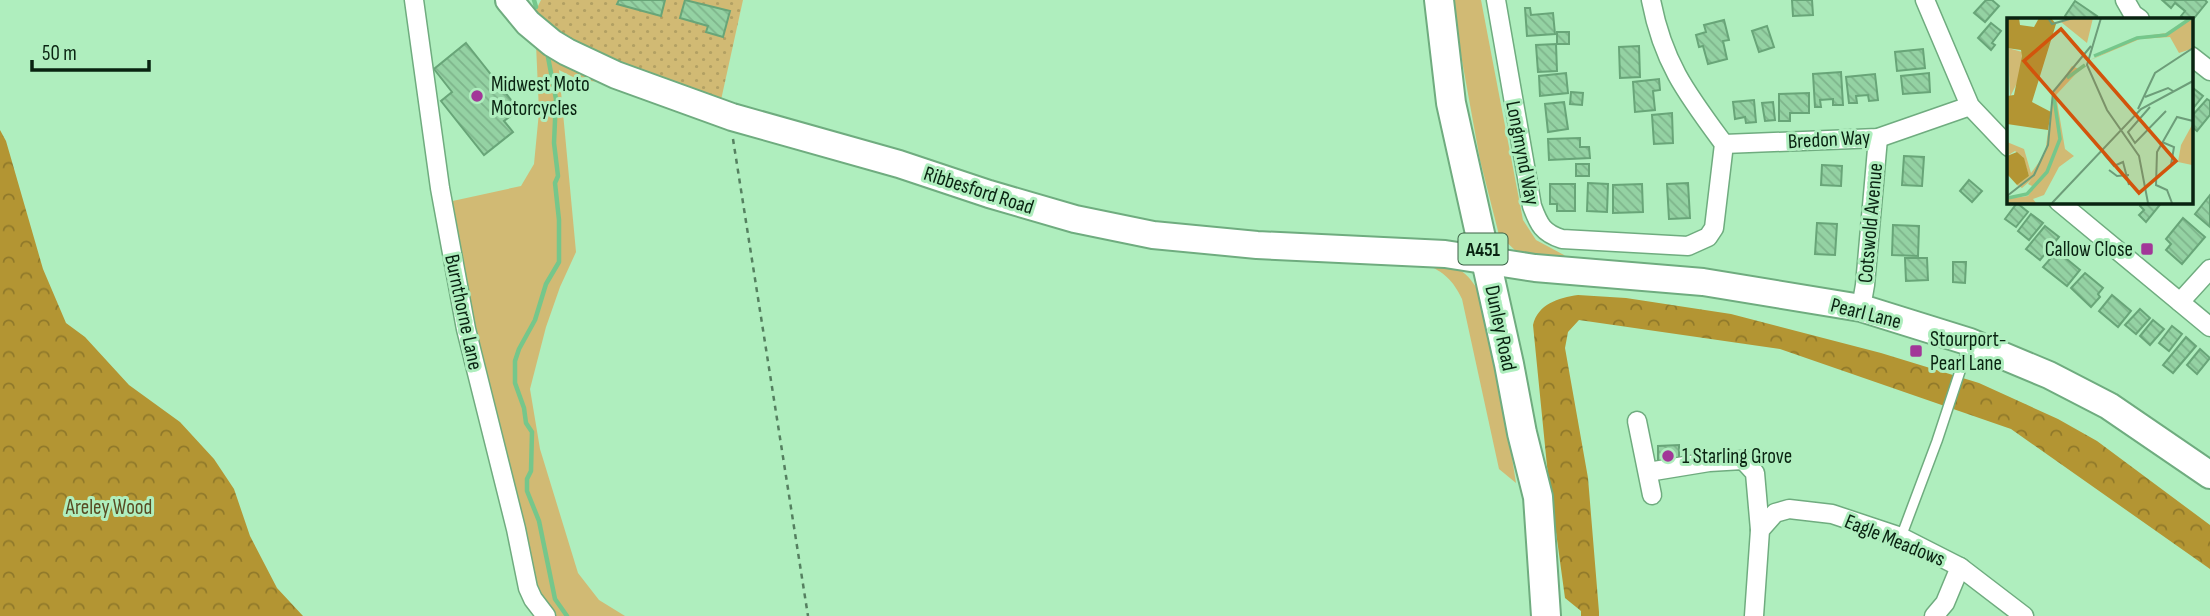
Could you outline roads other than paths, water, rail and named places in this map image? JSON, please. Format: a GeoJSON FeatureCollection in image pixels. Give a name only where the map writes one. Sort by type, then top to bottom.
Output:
{"type":"FeatureCollection","features":[{"type":"Feature","properties":{"kind":"main road","name":"Ribbesford Road"},"geometry":{"type":"LineString","coordinates":[[509,0],[537,31],[567,52],[617,75],[733,117],[899,164],[1075,219],[1153,235],[1257,245],[1445,254],[1486,261]]}},
{"type":"Feature","properties":{"kind":"main road","name":"Dunley Road"},"geometry":{"type":"LineString","coordinates":[[1439,0],[1451,103],[1538,497],[1546,616]]}},
{"type":"Feature","properties":{"kind":"main road","name":"Pearl Lane"},"geometry":{"type":"LineString","coordinates":[[1486,261],[1535,268],[1703,282],[1861,308],[1970,342],[2049,375],[2109,406],[2210,475]]}},
{"type":"Feature","properties":{"kind":"street","name":"Burnthorne Lane"},"geometry":{"type":"LineString","coordinates":[[414,0],[439,188],[466,329],[528,588],[546,616]]}},
{"type":"Feature","properties":{"kind":"street","name":"Longmynd Way"},"geometry":{"type":"LineString","coordinates":[[1496,0],[1532,206],[1542,228],[1549,235],[1562,239],[1670,246],[1688,246],[1699,242],[1708,237],[1714,228],[1724,144]]}},
{"type":"Feature","properties":{"kind":"street"},"geometry":{"type":"LineString","coordinates":[[1651,0],[1664,48],[1683,87],[1724,144]]}},
{"type":"Feature","properties":{"kind":"street"},"geometry":{"type":"LineString","coordinates":[[1925,0],[1970,106],[2007,146]]}},
{"type":"Feature","properties":{"kind":"street"},"geometry":{"type":"LineString","coordinates":[[2125,0],[2139,18]]}},
{"type":"Feature","properties":{"kind":"street"},"geometry":{"type":"LineString","coordinates":[[2192,57],[2210,71]]}},
{"type":"Feature","properties":{"kind":"street","name":"Bredon Way"},"geometry":{"type":"LineString","coordinates":[[1724,144],[1878,138],[1970,106]]}},
{"type":"Feature","properties":{"kind":"street","name":"Cotswold Avenue"},"geometry":{"type":"LineString","coordinates":[[1861,308],[1878,138]]}},
{"type":"Feature","properties":{"kind":"street"},"geometry":{"type":"LineString","coordinates":[[2060,203],[2210,327]]}},
{"type":"Feature","properties":{"kind":"street"},"geometry":{"type":"LineString","coordinates":[[2180,302],[2210,269]]}},
{"type":"Feature","properties":{"kind":"street"},"geometry":{"type":"LineString","coordinates":[[1637,421],[1652,495]]}},
{"type":"Feature","properties":{"kind":"street"},"geometry":{"type":"LineString","coordinates":[[1648,472],[1709,462],[1743,460],[1755,472],[1760,530],[1754,616]]}},
{"type":"Feature","properties":{"kind":"street","name":"Eagle Meadows"},"geometry":{"type":"LineString","coordinates":[[1760,530],[1776,513],[1789,509],[1832,514],[1900,537],[1959,567],[2024,616]]}},
{"type":"Feature","properties":{"kind":"street"},"geometry":{"type":"LineString","coordinates":[[1934,616],[1945,603],[1959,567]]}},
{"type":"Feature","properties":{"kind":"lane"},"geometry":{"type":"LineString","coordinates":[[1900,537],[1937,441],[1970,342]]}},
{"type":"Feature","properties":{"kind":"waterway"},"geometry":{"type":"LineString","coordinates":[[534,0],[536,7]]}},
{"type":"Feature","properties":{"kind":"waterway"},"geometry":{"type":"LineString","coordinates":[[548,57],[556,99],[554,143],[558,176],[555,183],[559,220],[559,262],[546,284],[535,320],[519,349],[515,361],[515,383],[526,423],[532,432],[531,471],[527,479],[527,491],[539,521],[555,599],[567,616]]}},
{"type":"Feature","properties":{"kind":"place","name":"Midwest Moto Motorcycles"},"geometry":{"type":"Point","coordinates":[477,96]}},
{"type":"Feature","properties":{"kind":"place","name":"Callow Close"},"geometry":{"type":"Point","coordinates":[2147,249]}},
{"type":"Feature","properties":{"kind":"place","name":"Stourport- Pearl Lane"},"geometry":{"type":"Point","coordinates":[1916,351]}},
{"type":"Feature","properties":{"kind":"place","name":"1 Starling Grove"},"geometry":{"type":"Point","coordinates":[1668,456]}},
{"type":"Feature","properties":{"kind":"park label","name":"Areley Wood"},"geometry":{"type":"Point","coordinates":[109,507]}}]}
